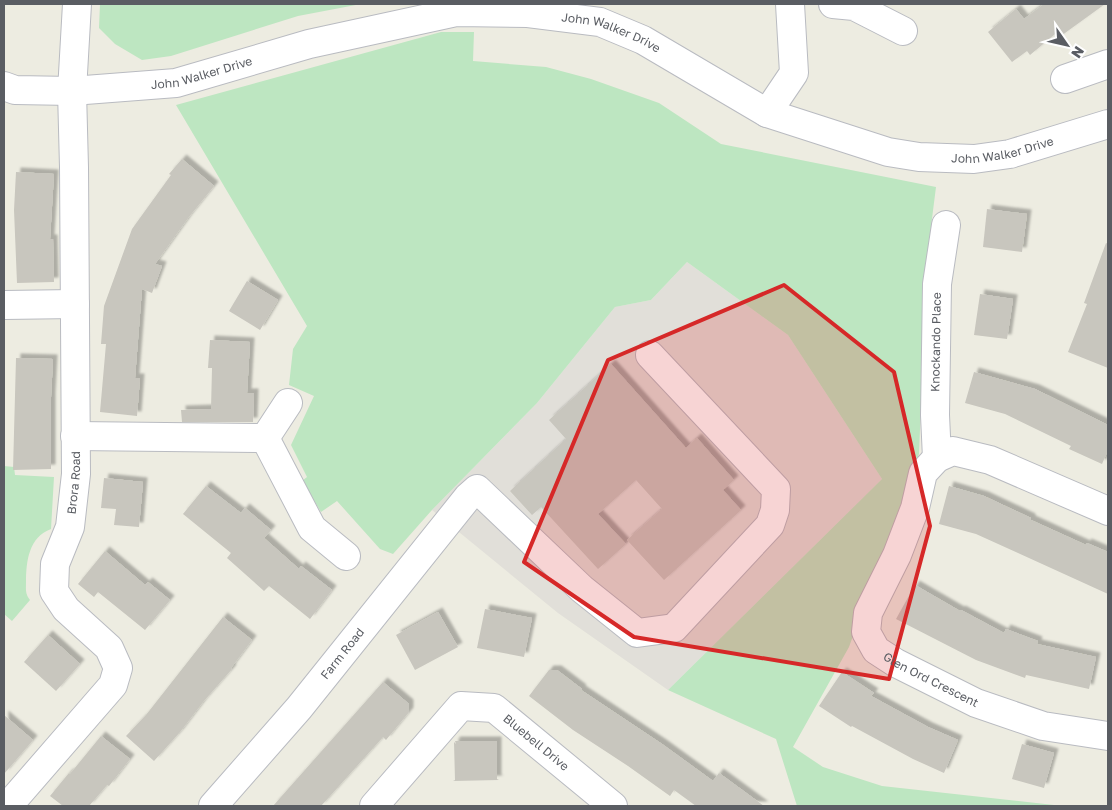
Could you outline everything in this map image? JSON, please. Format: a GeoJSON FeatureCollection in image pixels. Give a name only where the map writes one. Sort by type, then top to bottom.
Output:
{"type":"FeatureCollection","features":[{"type":"Feature","properties":{"kind":"street","name":"Brora Road"},"geometry":{"type":"LineString","coordinates":[[8,806],[113,685],[118,668],[109,648],[66,609],[54,591],[55,564],[70,527],[76,474],[72,91],[76,4]]}},
{"type":"Feature","properties":{"kind":"street"},"geometry":{"type":"LineString","coordinates":[[767,113],[794,73],[790,4]]}},
{"type":"Feature","properties":{"kind":"street"},"geometry":{"type":"LineString","coordinates":[[833,4],[854,6],[903,31]]}},
{"type":"Feature","properties":{"kind":"street","name":"John Walker Drive"},"geometry":{"type":"LineString","coordinates":[[4,86],[15,90],[72,91],[176,83],[309,44],[456,12],[528,13],[600,22],[643,40],[767,113],[888,152],[920,157],[974,159],[1010,154],[1108,124]]}},
{"type":"Feature","properties":{"kind":"street"},"geometry":{"type":"LineString","coordinates":[[1065,79],[1108,64]]}},
{"type":"Feature","properties":{"kind":"street","name":"Knockando Place"},"geometry":{"type":"LineString","coordinates":[[937,458],[935,414],[937,284],[946,226]]}},
{"type":"Feature","properties":{"kind":"street"},"geometry":{"type":"LineString","coordinates":[[4,306],[75,304]]}},
{"type":"Feature","properties":{"kind":"street","name":"Farm Road"},"geometry":{"type":"LineString","coordinates":[[214,806],[299,708],[468,497],[477,489],[582,589],[637,633],[674,628],[770,525],[775,510],[776,489],[650,355]]}},
{"type":"Feature","properties":{"kind":"street"},"geometry":{"type":"LineString","coordinates":[[265,438],[288,402]]}},
{"type":"Feature","properties":{"kind":"street"},"geometry":{"type":"LineString","coordinates":[[75,436],[265,438]]}},
{"type":"Feature","properties":{"kind":"street"},"geometry":{"type":"LineString","coordinates":[[265,438],[312,528],[346,556]]}},
{"type":"Feature","properties":{"kind":"street"},"geometry":{"type":"LineString","coordinates":[[937,458],[953,451],[990,460],[1108,511]]}},
{"type":"Feature","properties":{"kind":"street","name":"Glen Ord Crescent"},"geometry":{"type":"LineString","coordinates":[[937,458],[923,473],[915,508],[897,555],[868,614],[866,632],[876,650],[896,663],[976,703],[1044,726],[1108,736]]}},
{"type":"Feature","properties":{"kind":"street","name":"Bluebell Drive"},"geometry":{"type":"LineString","coordinates":[[374,806],[461,706],[494,708],[613,806]]}},
{"type":"Feature","properties":{"kind":"highlighted area"},"geometry":{"type":"Polygon","coordinates":[[[784,285],[894,372],[930,526],[889,679],[634,637],[524,562],[608,360],[784,285]]]}},
{"type":"Feature","properties":{"kind":"shaded area"},"geometry":{"type":"Polygon","coordinates":[[[687,262],[788,335],[882,479],[668,690],[558,613],[432,510],[537,403],[615,307],[651,300],[687,262]]]}},
{"type":"Feature","properties":{"kind":"green space"},"geometry":{"type":"Polygon","coordinates":[[[100,4],[361,4],[298,16],[171,56],[142,60],[115,44],[99,28],[100,4]]]}},
{"type":"Feature","properties":{"kind":"green space"},"geometry":{"type":"Polygon","coordinates":[[[441,32],[474,32],[473,61],[546,67],[591,79],[659,103],[721,144],[936,187],[927,258],[919,454],[849,647],[793,747],[823,767],[882,786],[1063,806],[797,806],[776,739],[668,690],[882,479],[788,335],[687,262],[651,300],[615,307],[537,403],[432,510],[393,554],[380,549],[337,501],[321,512],[302,481],[307,477],[291,445],[314,396],[289,385],[293,349],[307,326],[176,105],[441,32]]]}},
{"type":"Feature","properties":{"kind":"green space"},"geometry":{"type":"Polygon","coordinates":[[[4,466],[14,467],[15,475],[54,477],[51,529],[38,538],[30,551],[26,587],[30,600],[12,621],[4,614],[4,466]]]}},
{"type":"Feature","properties":{"kind":"building"},"geometry":{"type":"Polygon","coordinates":[[[1044,4],[1105,4],[1058,38],[1055,34],[1030,55],[1027,51],[1012,62],[988,32],[1016,9],[1024,19],[1044,4]]]}},
{"type":"Feature","properties":{"kind":"building"},"geometry":{"type":"Polygon","coordinates":[[[182,159],[214,186],[155,264],[162,266],[152,293],[142,289],[135,378],[140,378],[137,416],[100,412],[106,344],[101,344],[104,306],[132,229],[171,175],[169,174],[182,159]]]}},
{"type":"Feature","properties":{"kind":"building"},"geometry":{"type":"Polygon","coordinates":[[[16,172],[54,174],[50,239],[53,239],[54,282],[17,283],[14,210],[16,172]]]}},
{"type":"Feature","properties":{"kind":"building"},"geometry":{"type":"Polygon","coordinates":[[[987,209],[1027,214],[1022,252],[983,247],[987,209]]]}},
{"type":"Feature","properties":{"kind":"building"},"geometry":{"type":"Polygon","coordinates":[[[1106,243],[1108,244],[1108,368],[1068,352],[1087,304],[1084,303],[1106,243]]]}},
{"type":"Feature","properties":{"kind":"building"},"geometry":{"type":"Polygon","coordinates":[[[247,281],[278,300],[260,330],[229,311],[247,281]]]}},
{"type":"Feature","properties":{"kind":"building"},"geometry":{"type":"Polygon","coordinates":[[[980,294],[1013,299],[1007,339],[974,335],[980,294]]]}},
{"type":"Feature","properties":{"kind":"building"},"geometry":{"type":"Polygon","coordinates":[[[210,340],[250,342],[247,393],[254,393],[253,422],[182,422],[181,410],[211,409],[212,368],[208,368],[210,340]]]}},
{"type":"Feature","properties":{"kind":"building"},"geometry":{"type":"Polygon","coordinates":[[[16,358],[53,359],[51,469],[13,470],[16,358]]]}},
{"type":"Feature","properties":{"kind":"building"},"geometry":{"type":"Polygon","coordinates":[[[611,364],[686,448],[697,438],[734,480],[723,490],[741,510],[664,580],[627,540],[662,509],[636,480],[598,514],[626,544],[598,569],[541,507],[532,515],[510,491],[566,439],[549,420],[611,364]]]}},
{"type":"Feature","properties":{"kind":"building"},"geometry":{"type":"Polygon","coordinates":[[[974,372],[1035,389],[1108,425],[1108,450],[1102,464],[1069,449],[1071,446],[1005,414],[965,403],[974,372]]]}},
{"type":"Feature","properties":{"kind":"building"},"geometry":{"type":"Polygon","coordinates":[[[104,478],[143,482],[139,527],[114,525],[116,509],[101,508],[104,478]]]}},
{"type":"Feature","properties":{"kind":"building"},"geometry":{"type":"Polygon","coordinates":[[[206,486],[241,513],[245,508],[271,530],[264,538],[299,569],[301,566],[332,590],[310,619],[269,586],[264,591],[227,558],[231,553],[183,514],[206,486]]]}},
{"type":"Feature","properties":{"kind":"building"},"geometry":{"type":"Polygon","coordinates":[[[949,486],[984,496],[1086,545],[1087,543],[1108,552],[1108,594],[976,534],[939,524],[949,486]]]}},
{"type":"Feature","properties":{"kind":"building"},"geometry":{"type":"Polygon","coordinates":[[[105,551],[145,585],[148,582],[170,600],[145,630],[98,592],[94,597],[78,584],[105,551]]]}},
{"type":"Feature","properties":{"kind":"building"},"geometry":{"type":"Polygon","coordinates":[[[915,585],[960,611],[1004,633],[1006,629],[1038,641],[1037,644],[1096,657],[1089,689],[1026,675],[1025,678],[976,660],[896,619],[915,585]]]}},
{"type":"Feature","properties":{"kind":"building"},"geometry":{"type":"Polygon","coordinates":[[[485,609],[532,618],[524,657],[477,648],[485,609]]]}},
{"type":"Feature","properties":{"kind":"building"},"geometry":{"type":"Polygon","coordinates":[[[438,612],[458,647],[415,670],[396,635],[438,612]]]}},
{"type":"Feature","properties":{"kind":"building"},"geometry":{"type":"Polygon","coordinates":[[[223,617],[252,640],[232,669],[154,761],[126,736],[146,715],[223,617]]]}},
{"type":"Feature","properties":{"kind":"building"},"geometry":{"type":"Polygon","coordinates":[[[48,635],[80,664],[56,691],[24,662],[48,635]]]}},
{"type":"Feature","properties":{"kind":"building"},"geometry":{"type":"Polygon","coordinates":[[[549,670],[557,670],[581,690],[662,744],[713,781],[719,773],[764,806],[696,806],[674,790],[670,796],[573,730],[529,696],[549,670]]]}},
{"type":"Feature","properties":{"kind":"building"},"geometry":{"type":"Polygon","coordinates":[[[842,672],[874,693],[871,696],[928,727],[958,740],[944,773],[851,727],[819,706],[842,672]]]}},
{"type":"Feature","properties":{"kind":"building"},"geometry":{"type":"Polygon","coordinates":[[[383,682],[409,704],[409,712],[386,740],[383,737],[321,806],[273,806],[383,682]]]}},
{"type":"Feature","properties":{"kind":"building"},"geometry":{"type":"Polygon","coordinates":[[[4,715],[33,740],[4,774],[4,715]]]}},
{"type":"Feature","properties":{"kind":"building"},"geometry":{"type":"Polygon","coordinates":[[[101,736],[130,759],[109,786],[107,785],[89,806],[63,806],[50,796],[101,736]]]}},
{"type":"Feature","properties":{"kind":"building"},"geometry":{"type":"Polygon","coordinates":[[[455,741],[497,741],[497,779],[499,780],[453,781],[455,780],[455,741]]]}},
{"type":"Feature","properties":{"kind":"building"},"geometry":{"type":"Polygon","coordinates":[[[1022,744],[1054,753],[1044,788],[1012,779],[1022,744]]]}}]}
